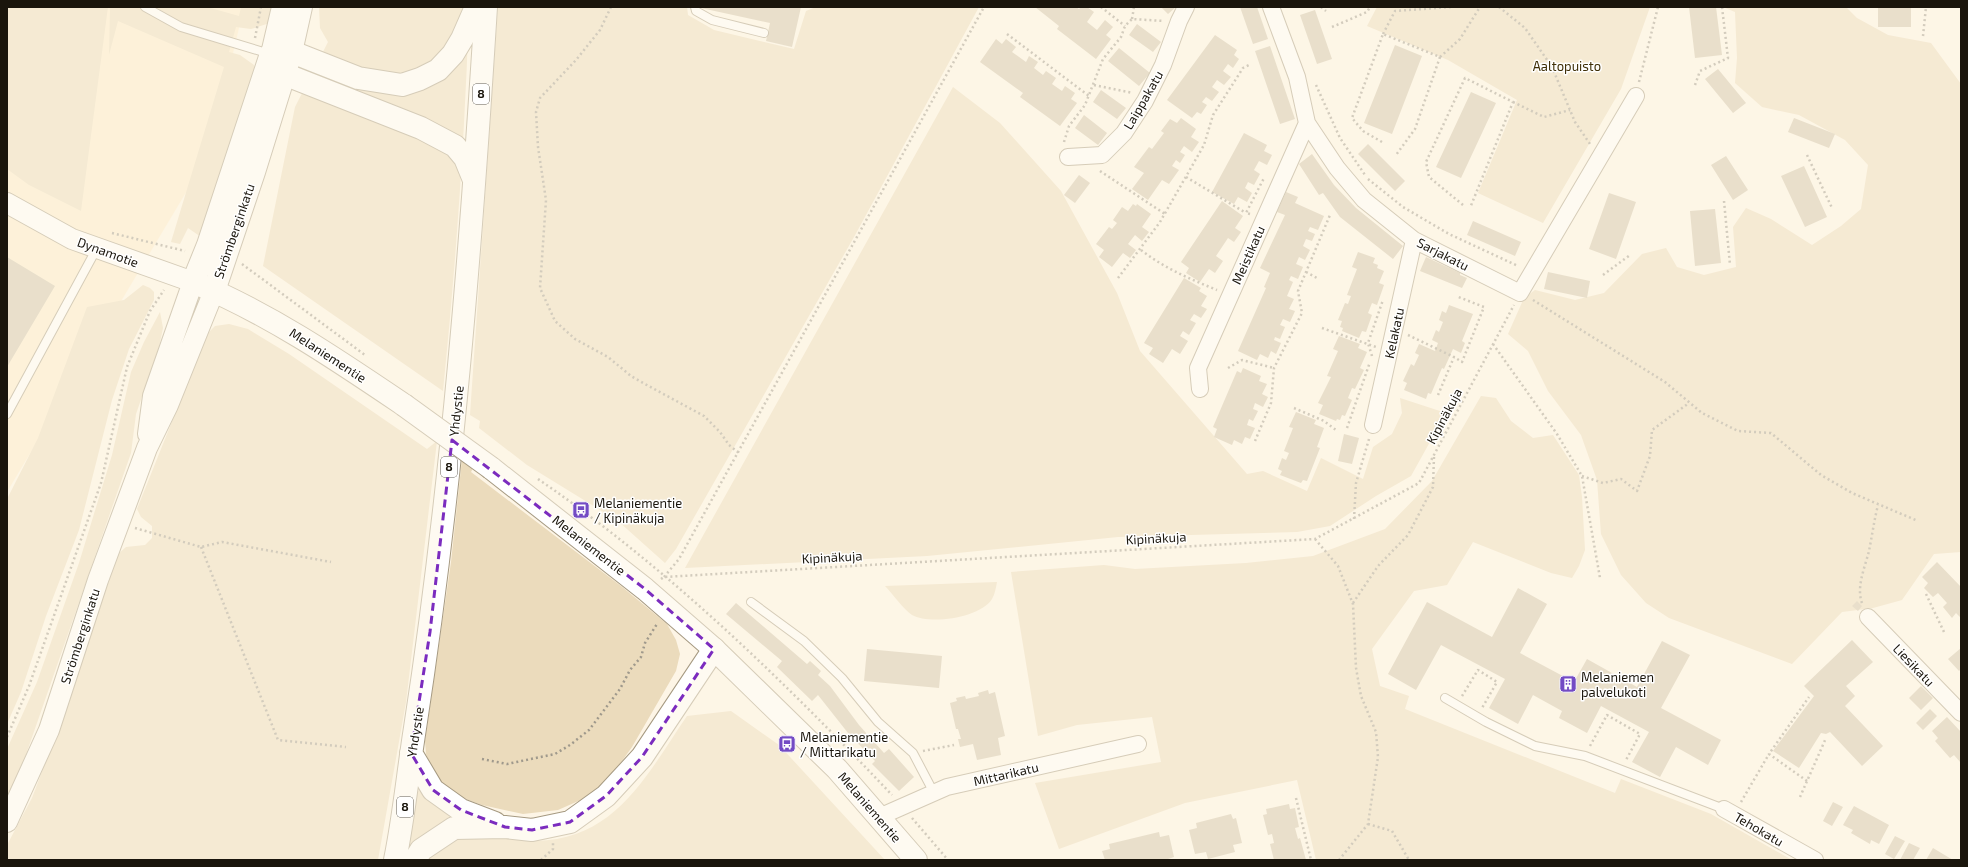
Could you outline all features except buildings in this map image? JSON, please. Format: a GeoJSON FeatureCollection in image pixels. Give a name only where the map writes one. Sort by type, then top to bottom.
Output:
{"type":"FeatureCollection","features":[{"type":"Feature","properties":{"kind":"main road"},"geometry":{"type":"LineString","coordinates":[[272,51],[358,78],[402,85],[420,80],[438,70],[462,39],[476,7]]}},
{"type":"Feature","properties":{"kind":"main road","name":"Yhdystie"},"geometry":{"type":"LineString","coordinates":[[395,860],[404,816],[411,753],[430,632],[458,396],[475,181],[486,7]]}},
{"type":"Feature","properties":{"kind":"main road","name":"Strömberginkatu"},"geometry":{"type":"LineString","coordinates":[[193,282],[218,249],[284,74],[272,51]]}},
{"type":"Feature","properties":{"kind":"main road","name":"Strömberginkatu"},"geometry":{"type":"LineString","coordinates":[[214,291],[218,249],[272,51]]}},
{"type":"Feature","properties":{"kind":"main road"},"geometry":{"type":"LineString","coordinates":[[284,74],[421,128],[455,146],[465,158],[475,181]]}},
{"type":"Feature","properties":{"kind":"main road","name":"Dynamotie"},"geometry":{"type":"LineString","coordinates":[[193,282],[214,291]]}},
{"type":"Feature","properties":{"kind":"main road","name":"Melaniementie"},"geometry":{"type":"LineString","coordinates":[[214,291],[278,323],[320,348],[404,405],[491,468],[667,608],[714,649],[837,769],[916,860]]}},
{"type":"Feature","properties":{"kind":"main road"},"geometry":{"type":"LineString","coordinates":[[415,860],[421,850],[454,828],[506,827],[532,830],[570,822],[606,796],[642,757],[714,649]]}},
{"type":"Feature","properties":{"kind":"main road"},"geometry":{"type":"LineString","coordinates":[[411,753],[433,790],[461,810],[506,827]]}},
{"type":"Feature","properties":{"kind":"street","name":"Strömberginkatu"},"geometry":{"type":"LineString","coordinates":[[272,51],[282,7]]}},
{"type":"Feature","properties":{"kind":"street","name":"Strömberginkatu"},"geometry":{"type":"LineString","coordinates":[[272,51],[302,7]]}},
{"type":"Feature","properties":{"kind":"street","name":"Laippakatu"},"geometry":{"type":"LineString","coordinates":[[1068,157],[1102,155],[1124,133],[1148,96],[1163,66],[1179,21],[1186,7]]}},
{"type":"Feature","properties":{"kind":"street","name":"Sarjakatu"},"geometry":{"type":"LineString","coordinates":[[1271,7],[1297,77],[1307,123],[1338,168],[1364,200],[1414,240],[1520,293]]}},
{"type":"Feature","properties":{"kind":"street"},"geometry":{"type":"LineString","coordinates":[[1520,293],[1636,96]]}},
{"type":"Feature","properties":{"kind":"street","name":"Meistikatu"},"geometry":{"type":"LineString","coordinates":[[1200,389],[1198,368],[1307,123]]}},
{"type":"Feature","properties":{"kind":"street","name":"Dynamotie"},"geometry":{"type":"LineString","coordinates":[[7,203],[72,239],[101,240],[193,282]]}},
{"type":"Feature","properties":{"kind":"street","name":"Kelakatu"},"geometry":{"type":"LineString","coordinates":[[1373,425],[1414,240]]}},
{"type":"Feature","properties":{"kind":"street","name":"Strömberginkatu"},"geometry":{"type":"LineString","coordinates":[[147,448],[153,396],[193,282]]}},
{"type":"Feature","properties":{"kind":"street","name":"Strömberginkatu"},"geometry":{"type":"LineString","coordinates":[[7,822],[49,730],[98,580],[147,448],[168,405],[214,291]]}},
{"type":"Feature","properties":{"kind":"street","name":"Liesikatu"},"geometry":{"type":"LineString","coordinates":[[1868,617],[1961,713]]}},
{"type":"Feature","properties":{"kind":"street","name":"Mittarikatu"},"geometry":{"type":"LineString","coordinates":[[879,817],[947,787],[1138,744]]}},
{"type":"Feature","properties":{"kind":"street","name":"Tehokatu"},"geometry":{"type":"LineString","coordinates":[[1729,812],[1814,860]]}},
{"type":"Feature","properties":{"kind":"lane"},"geometry":{"type":"LineString","coordinates":[[145,7],[182,26],[272,51]]}},
{"type":"Feature","properties":{"kind":"lane"},"geometry":{"type":"LineString","coordinates":[[695,7],[696,11],[712,20],[764,33]]}},
{"type":"Feature","properties":{"kind":"lane"},"geometry":{"type":"LineString","coordinates":[[7,414],[101,240]]}},
{"type":"Feature","properties":{"kind":"lane"},"geometry":{"type":"LineString","coordinates":[[751,602],[804,641],[842,678],[878,722],[913,753],[934,793]]}},
{"type":"Feature","properties":{"kind":"lane"},"geometry":{"type":"LineString","coordinates":[[1445,698],[1476,716],[1535,746],[1585,756],[1729,812]]}},
{"type":"Feature","properties":{"kind":"path"},"geometry":{"type":"LineString","coordinates":[[261,7],[272,51]]}},
{"type":"Feature","properties":{"kind":"path"},"geometry":{"type":"LineString","coordinates":[[611,7],[600,30],[576,60],[540,98],[536,112],[546,200],[540,288],[555,321],[574,339],[608,357],[631,376],[704,416],[720,432],[729,445],[738,453]]}},
{"type":"Feature","properties":{"kind":"path"},"geometry":{"type":"LineString","coordinates":[[664,577],[679,558],[750,432],[984,7]]}},
{"type":"Feature","properties":{"kind":"path"},"geometry":{"type":"LineString","coordinates":[[1101,7],[1125,26]]}},
{"type":"Feature","properties":{"kind":"path"},"geometry":{"type":"LineString","coordinates":[[1068,157],[1064,142],[1069,126],[1085,105],[1103,59],[1121,37],[1125,26],[1132,19],[1134,7]]}},
{"type":"Feature","properties":{"kind":"path"},"geometry":{"type":"LineString","coordinates":[[1321,7],[1326,11]]}},
{"type":"Feature","properties":{"kind":"path"},"geometry":{"type":"LineString","coordinates":[[1332,27],[1367,12],[1370,7]]}},
{"type":"Feature","properties":{"kind":"path"},"geometry":{"type":"LineString","coordinates":[[1382,142],[1363,131],[1352,118],[1383,34],[1395,12],[1451,7]]}},
{"type":"Feature","properties":{"kind":"path"},"geometry":{"type":"LineString","coordinates":[[1396,155],[1415,130],[1440,57],[1460,39],[1480,7]]}},
{"type":"Feature","properties":{"kind":"path"},"geometry":{"type":"LineString","coordinates":[[1499,7],[1525,28],[1552,67],[1575,122],[1600,158]]}},
{"type":"Feature","properties":{"kind":"path"},"geometry":{"type":"LineString","coordinates":[[1636,96],[1658,7]]}},
{"type":"Feature","properties":{"kind":"path"},"geometry":{"type":"LineString","coordinates":[[1695,86],[1700,72],[1728,58],[1722,7]]}},
{"type":"Feature","properties":{"kind":"path"},"geometry":{"type":"LineString","coordinates":[[1923,36],[1926,7]]}},
{"type":"Feature","properties":{"kind":"path"},"geometry":{"type":"LineString","coordinates":[[1132,19],[1179,21]]}},
{"type":"Feature","properties":{"kind":"path"},"geometry":{"type":"LineString","coordinates":[[1007,34],[1089,96]]}},
{"type":"Feature","properties":{"kind":"path"},"geometry":{"type":"LineString","coordinates":[[1383,34],[1440,57]]}},
{"type":"Feature","properties":{"kind":"path"},"geometry":{"type":"LineString","coordinates":[[1118,278],[1141,250],[1186,177],[1204,145],[1213,115],[1243,68],[1251,64]]}},
{"type":"Feature","properties":{"kind":"path"},"geometry":{"type":"LineString","coordinates":[[1463,205],[1429,177],[1426,162],[1465,78],[1544,117],[1570,110]]}},
{"type":"Feature","properties":{"kind":"path"},"geometry":{"type":"LineString","coordinates":[[1315,84],[1340,138],[1367,178],[1403,207],[1462,242],[1532,272]]}},
{"type":"Feature","properties":{"kind":"path"},"geometry":{"type":"LineString","coordinates":[[1094,85],[1148,96]]}},
{"type":"Feature","properties":{"kind":"path"},"geometry":{"type":"LineString","coordinates":[[1470,208],[1513,102]]}},
{"type":"Feature","properties":{"kind":"path"},"geometry":{"type":"LineString","coordinates":[[1807,154],[1832,208]]}},
{"type":"Feature","properties":{"kind":"path"},"geometry":{"type":"LineString","coordinates":[[1098,169],[1164,214]]}},
{"type":"Feature","properties":{"kind":"path"},"geometry":{"type":"LineString","coordinates":[[1186,177],[1246,212]]}},
{"type":"Feature","properties":{"kind":"path"},"geometry":{"type":"LineString","coordinates":[[1724,201],[1730,265]]}},
{"type":"Feature","properties":{"kind":"path"},"geometry":{"type":"LineString","coordinates":[[1255,441],[1271,403],[1274,368],[1302,313],[1298,291],[1330,215]]}},
{"type":"Feature","properties":{"kind":"path"},"geometry":{"type":"LineString","coordinates":[[7,737],[29,686],[101,482],[127,367],[150,311],[174,274],[192,238],[218,249],[368,357]]}},
{"type":"Feature","properties":{"kind":"path"},"geometry":{"type":"LineString","coordinates":[[101,240],[185,251]]}},
{"type":"Feature","properties":{"kind":"path"},"geometry":{"type":"LineString","coordinates":[[1141,250],[1154,260],[1229,297]]}},
{"type":"Feature","properties":{"kind":"path"},"geometry":{"type":"LineString","coordinates":[[1603,275],[1630,255]]}},
{"type":"Feature","properties":{"kind":"path"},"geometry":{"type":"LineString","coordinates":[[1306,272],[1317,278]]}},
{"type":"Feature","properties":{"kind":"path"},"geometry":{"type":"LineString","coordinates":[[1520,293],[1665,382],[1702,413],[1738,431],[1771,433],[1821,474],[1852,493],[1918,521]]}},
{"type":"Feature","properties":{"kind":"path","name":"Kipinäkuja"},"geometry":{"type":"LineString","coordinates":[[664,577],[1315,539],[1419,484],[1520,293]]}},
{"type":"Feature","properties":{"kind":"path"},"geometry":{"type":"LineString","coordinates":[[1394,329],[1462,362],[1484,307],[1456,296]]}},
{"type":"Feature","properties":{"kind":"path"},"geometry":{"type":"LineString","coordinates":[[1347,428],[1372,356],[1368,343],[1384,300]]}},
{"type":"Feature","properties":{"kind":"path"},"geometry":{"type":"LineString","coordinates":[[1322,328],[1361,343],[1368,343],[1389,354]]}},
{"type":"Feature","properties":{"kind":"path"},"geometry":{"type":"LineString","coordinates":[[1493,344],[1557,434],[1582,476],[1600,578]]}},
{"type":"Feature","properties":{"kind":"path"},"geometry":{"type":"LineString","coordinates":[[1438,395],[1454,357]]}},
{"type":"Feature","properties":{"kind":"path"},"geometry":{"type":"LineString","coordinates":[[1228,368],[1242,360],[1274,368]]}},
{"type":"Feature","properties":{"kind":"path"},"geometry":{"type":"LineString","coordinates":[[1582,476],[1602,483],[1622,479],[1637,491],[1650,456],[1652,430],[1689,403]]}},
{"type":"Feature","properties":{"kind":"path"},"geometry":{"type":"LineString","coordinates":[[1294,408],[1324,421],[1336,430]]}},
{"type":"Feature","properties":{"kind":"path"},"geometry":{"type":"LineString","coordinates":[[1354,519],[1356,482],[1373,425]]}},
{"type":"Feature","properties":{"kind":"path"},"geometry":{"type":"LineString","coordinates":[[1353,604],[1378,566],[1408,535],[1433,487],[1434,455]]}},
{"type":"Feature","properties":{"kind":"path"},"geometry":{"type":"LineString","coordinates":[[537,479],[575,505],[664,577],[766,666],[903,806],[948,860]]}},
{"type":"Feature","properties":{"kind":"path"},"geometry":{"type":"LineString","coordinates":[[1868,617],[1860,598],[1862,578],[1878,505]]}},
{"type":"Feature","properties":{"kind":"path"},"geometry":{"type":"LineString","coordinates":[[119,524],[201,547],[222,542],[331,562]]}},
{"type":"Feature","properties":{"kind":"path"},"geometry":{"type":"LineString","coordinates":[[1315,539],[1338,566],[1353,604],[1356,668],[1361,696],[1376,732],[1378,757],[1368,824],[1339,860]]}},
{"type":"Feature","properties":{"kind":"path"},"geometry":{"type":"LineString","coordinates":[[201,547],[278,740],[346,747]]}},
{"type":"Feature","properties":{"kind":"path"},"geometry":{"type":"LineString","coordinates":[[1926,594],[1944,632]]}},
{"type":"Feature","properties":{"kind":"path"},"geometry":{"type":"LineString","coordinates":[[482,758],[507,764],[555,754],[589,730],[620,690],[630,670],[641,657],[645,643],[667,608]]}},
{"type":"Feature","properties":{"kind":"path"},"geometry":{"type":"LineString","coordinates":[[1456,705],[1478,670],[1497,682],[1476,716]]}},
{"type":"Feature","properties":{"kind":"path"},"geometry":{"type":"LineString","coordinates":[[1729,812],[1809,697]]}},
{"type":"Feature","properties":{"kind":"path"},"geometry":{"type":"LineString","coordinates":[[1585,756],[1608,715],[1640,734],[1620,769]]}},
{"type":"Feature","properties":{"kind":"path"},"geometry":{"type":"LineString","coordinates":[[1800,797],[1826,738]]}},
{"type":"Feature","properties":{"kind":"path"},"geometry":{"type":"LineString","coordinates":[[913,753],[954,744]]}},
{"type":"Feature","properties":{"kind":"path"},"geometry":{"type":"LineString","coordinates":[[1769,754],[1807,781]]}},
{"type":"Feature","properties":{"kind":"path"},"geometry":{"type":"LineString","coordinates":[[1296,798],[1311,860]]}},
{"type":"Feature","properties":{"kind":"path"},"geometry":{"type":"LineString","coordinates":[[1368,824],[1392,830],[1409,860]]}},
{"type":"Feature","properties":{"kind":"highlighted area"},"geometry":{"type":"Polygon","coordinates":[[[452,440],[645,589],[714,649],[642,757],[606,796],[570,822],[532,830],[505,827],[461,810],[433,790],[411,753],[430,632],[452,440]]]}},
{"type":"Feature","properties":{"kind":"shaded area"},"geometry":{"type":"Polygon","coordinates":[[[7,7],[244,7],[209,154],[7,492],[7,7]]]}},
{"type":"Feature","properties":{"kind":"green space"},"geometry":{"type":"Polygon","coordinates":[[[7,7],[108,7],[81,211],[29,185],[7,169],[7,7]]]}},
{"type":"Feature","properties":{"kind":"green space"},"geometry":{"type":"Polygon","coordinates":[[[110,7],[207,7],[239,16],[241,7],[277,7],[273,22],[251,29],[236,27],[229,52],[240,55],[254,65],[256,77],[204,239],[188,228],[180,244],[171,242],[224,67],[118,21],[109,55],[110,7]]]}},
{"type":"Feature","properties":{"kind":"green space"},"geometry":{"type":"Polygon","coordinates":[[[319,7],[469,7],[459,199],[443,391],[263,266],[295,107],[328,42],[320,28],[319,7]]]}},
{"type":"Feature","properties":{"kind":"green space"},"geometry":{"type":"Polygon","coordinates":[[[498,7],[687,7],[688,15],[714,30],[794,49],[806,11],[816,7],[979,7],[854,237],[676,549],[665,563],[618,521],[527,465],[479,428],[480,421],[470,415],[498,7]]]}},
{"type":"Feature","properties":{"kind":"green space","name":"Aaltopuisto"},"geometry":{"type":"Polygon","coordinates":[[[1377,7],[1650,7],[1621,89],[1543,223],[1478,193],[1517,100],[1448,60],[1367,26],[1377,7]]]}},
{"type":"Feature","properties":{"kind":"green space"},"geometry":{"type":"Polygon","coordinates":[[[1723,7],[1846,7],[1857,18],[1888,35],[1931,43],[1961,84],[1961,552],[1934,554],[1902,600],[1873,608],[1842,612],[1792,664],[1669,618],[1646,603],[1621,575],[1601,534],[1597,480],[1581,435],[1548,391],[1528,351],[1508,334],[1524,298],[1535,290],[1575,300],[1604,293],[1642,254],[1666,248],[1677,267],[1704,275],[1736,267],[1733,227],[1746,208],[1771,219],[1812,245],[1841,226],[1861,209],[1868,165],[1845,140],[1799,115],[1762,107],[1735,83],[1737,58],[1735,12],[1723,7]]]}},
{"type":"Feature","properties":{"kind":"green space"},"geometry":{"type":"Polygon","coordinates":[[[953,87],[1000,123],[1061,191],[1117,293],[1140,351],[1247,474],[1263,471],[1307,491],[1321,458],[1363,479],[1373,447],[1392,434],[1402,413],[1400,398],[1446,413],[1411,476],[1376,496],[1330,526],[1297,532],[1118,537],[927,556],[685,568],[953,87]]]}},
{"type":"Feature","properties":{"kind":"green space"},"geometry":{"type":"Polygon","coordinates":[[[143,285],[150,288],[154,292],[154,300],[129,349],[112,400],[79,530],[46,616],[21,692],[7,724],[7,499],[38,438],[87,307],[124,300],[143,285]]]}},
{"type":"Feature","properties":{"kind":"green space"},"geometry":{"type":"Polygon","coordinates":[[[160,312],[163,328],[159,347],[136,414],[131,453],[22,766],[7,797],[7,749],[37,682],[79,563],[112,455],[131,372],[144,342],[160,312]]]}},
{"type":"Feature","properties":{"kind":"green space"},"geometry":{"type":"Polygon","coordinates":[[[229,324],[248,329],[289,354],[427,449],[437,441],[406,702],[378,860],[7,860],[7,845],[32,798],[57,732],[118,554],[126,547],[145,545],[152,538],[152,526],[141,517],[137,509],[207,334],[215,326],[229,324]]]}},
{"type":"Feature","properties":{"kind":"green space"},"geometry":{"type":"Polygon","coordinates":[[[1481,396],[1496,398],[1511,421],[1533,438],[1553,435],[1579,475],[1582,497],[1585,550],[1579,566],[1572,578],[1551,573],[1473,542],[1447,585],[1414,591],[1372,649],[1380,686],[1409,696],[1405,709],[1615,793],[1621,779],[1711,814],[1792,860],[1316,860],[1297,780],[1185,803],[1059,849],[1035,783],[1161,762],[1152,717],[1077,725],[1038,736],[1011,572],[1104,565],[1135,569],[1246,563],[1313,556],[1385,529],[1432,481],[1481,396]]]}},
{"type":"Feature","properties":{"kind":"green space"},"geometry":{"type":"Polygon","coordinates":[[[462,459],[474,466],[471,472],[621,586],[667,624],[676,640],[680,654],[676,671],[632,747],[612,775],[592,795],[558,810],[523,814],[482,805],[452,794],[436,779],[426,754],[425,741],[451,562],[462,459]]]}},
{"type":"Feature","properties":{"kind":"green space"},"geometry":{"type":"Polygon","coordinates":[[[997,582],[993,597],[986,606],[966,615],[942,619],[920,618],[912,615],[885,586],[997,582]]]}},
{"type":"Feature","properties":{"kind":"green space"},"geometry":{"type":"Polygon","coordinates":[[[731,711],[779,745],[885,860],[424,860],[446,844],[460,838],[488,837],[536,841],[564,837],[588,829],[609,816],[627,800],[658,760],[687,716],[731,711]]]}},
{"type":"Feature","properties":{"kind":"green space"},"geometry":{"type":"Polygon","coordinates":[[[420,790],[470,819],[406,854],[414,792],[420,790]]]}},
{"type":"Feature","properties":{"kind":"place","name":"Melaniementie / Kipinäkuja"},"geometry":{"type":"Point","coordinates":[581,510]}},
{"type":"Feature","properties":{"kind":"place","name":"Melaniemen palvelukoti"},"geometry":{"type":"Point","coordinates":[1568,684]}},
{"type":"Feature","properties":{"kind":"place","name":"Melaniementie / Mittarikatu"},"geometry":{"type":"Point","coordinates":[787,744]}}]}
